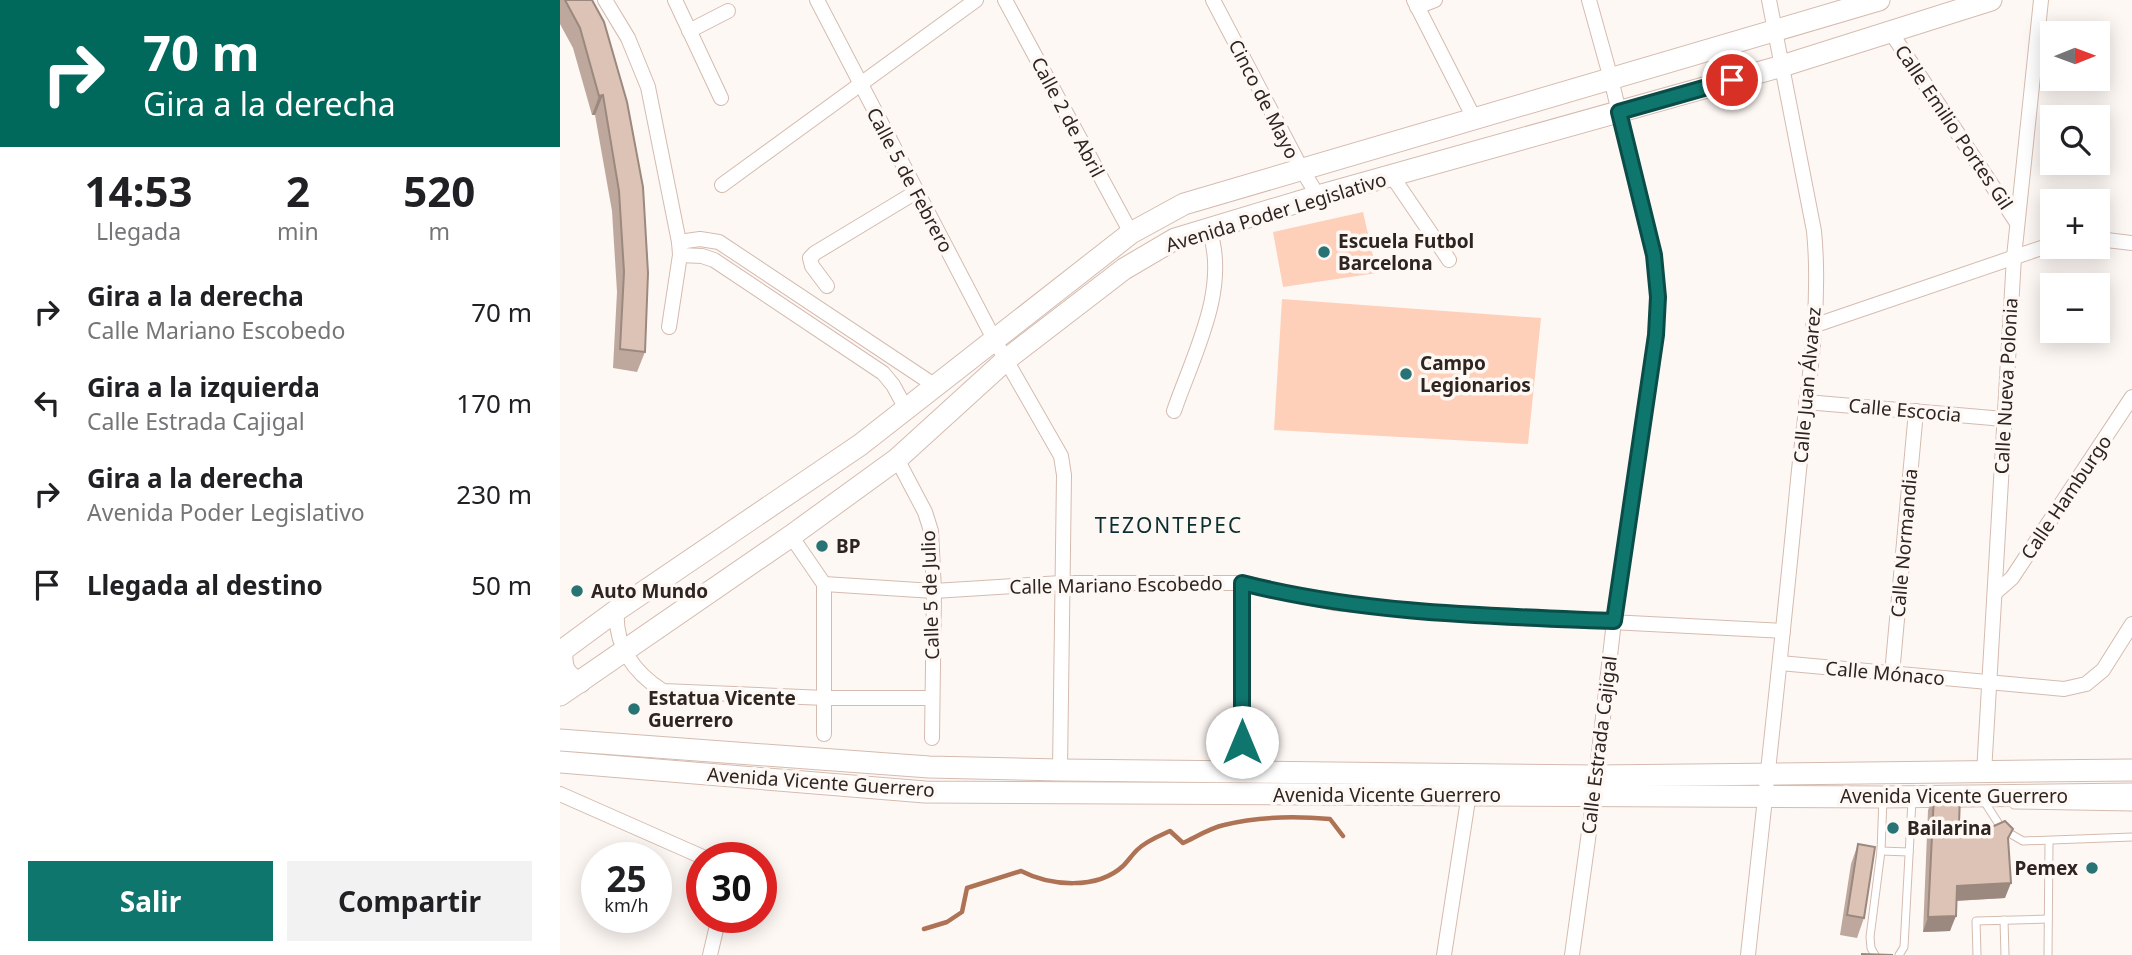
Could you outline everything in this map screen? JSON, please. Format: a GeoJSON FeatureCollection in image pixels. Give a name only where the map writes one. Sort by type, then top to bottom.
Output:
{"type":"FeatureCollection","features":[{"type":"Feature","properties":{"kind":"main road","name":"Avenida Poder Legislativo"},"geometry":{"type":"LineString","coordinates":[[561,651],[848,453],[1131,233],[1184,204],[1879,0]]}},
{"type":"Feature","properties":{"kind":"main road","name":"Avenida Poder Legislativo"},"geometry":{"type":"LineString","coordinates":[[560,695],[791,536],[897,459],[1007,359],[1124,269],[1175,239],[1318,196],[1782,66],[1991,0]]}},
{"type":"Feature","properties":{"kind":"main road"},"geometry":{"type":"LineString","coordinates":[[561,651],[561,663],[565,672],[580,682]]}},
{"type":"Feature","properties":{"kind":"main road","name":"Avenida Vicente Guerrero"},"geometry":{"type":"LineString","coordinates":[[560,740],[929,767],[1470,785]]}},
{"type":"Feature","properties":{"kind":"main road","name":"Avenida Vicente Guerrero"},"geometry":{"type":"LineString","coordinates":[[560,762],[925,792],[1470,785],[1595,786],[1765,796],[1984,797],[2132,794]]}},
{"type":"Feature","properties":{"kind":"main road","name":"Avenida Vicente Guerrero"},"geometry":{"type":"LineString","coordinates":[[1595,786],[1768,773],[1984,774],[2132,770]]}},
{"type":"Feature","properties":{"kind":"street"},"geometry":{"type":"LineString","coordinates":[[605,0],[628,38],[648,87],[679,248],[669,327]]}},
{"type":"Feature","properties":{"kind":"street"},"geometry":{"type":"LineString","coordinates":[[675,0],[721,98]]}},
{"type":"Feature","properties":{"kind":"street","name":"Calle 5 de Febrero"},"geometry":{"type":"LineString","coordinates":[[817,0],[994,339],[1061,456],[1064,475],[1060,771]]}},
{"type":"Feature","properties":{"kind":"street"},"geometry":{"type":"LineString","coordinates":[[722,185],[976,0]]}},
{"type":"Feature","properties":{"kind":"street","name":"Calle 2 de Abril"},"geometry":{"type":"LineString","coordinates":[[1004,0],[1131,233]]}},
{"type":"Feature","properties":{"kind":"street","name":"Cinco de Mayo"},"geometry":{"type":"LineString","coordinates":[[1213,0],[1318,196]]}},
{"type":"Feature","properties":{"kind":"street"},"geometry":{"type":"LineString","coordinates":[[1434,0],[1415,3],[1474,118]]}},
{"type":"Feature","properties":{"kind":"street","name":"Calle Estrada Cajigal"},"geometry":{"type":"LineString","coordinates":[[1572,955],[1614,621],[1656,335],[1658,297],[1654,255],[1612,79],[1589,0]]}},
{"type":"Feature","properties":{"kind":"street","name":"Calle Juan Álvarez"},"geometry":{"type":"LineString","coordinates":[[1748,955],[1780,663],[1817,262],[1814,231],[1769,0]]}},
{"type":"Feature","properties":{"kind":"street","name":"Calle Nueva Polonia"},"geometry":{"type":"LineString","coordinates":[[1984,774],[1992,682],[2014,257],[2041,0]]}},
{"type":"Feature","properties":{"kind":"street"},"geometry":{"type":"LineString","coordinates":[[689,31],[728,11]]}},
{"type":"Feature","properties":{"kind":"street","name":"Calle Emilio Portes Gil"},"geometry":{"type":"LineString","coordinates":[[1890,31],[2017,223]]}},
{"type":"Feature","properties":{"kind":"street"},"geometry":{"type":"LineString","coordinates":[[1392,176],[1450,260]]}},
{"type":"Feature","properties":{"kind":"street"},"geometry":{"type":"LineString","coordinates":[[827,286],[812,266],[810,258],[916,192]]}},
{"type":"Feature","properties":{"kind":"street"},"geometry":{"type":"LineString","coordinates":[[1174,411],[1212,303],[1214,244],[1209,229]]}},
{"type":"Feature","properties":{"kind":"street"},"geometry":{"type":"LineString","coordinates":[[679,248],[700,239],[719,242],[934,385]]}},
{"type":"Feature","properties":{"kind":"street"},"geometry":{"type":"LineString","coordinates":[[2110,240],[2132,243]]}},
{"type":"Feature","properties":{"kind":"street"},"geometry":{"type":"LineString","coordinates":[[679,248],[714,260],[883,373],[905,407]]}},
{"type":"Feature","properties":{"kind":"street"},"geometry":{"type":"LineString","coordinates":[[1813,326],[2040,248]]}},
{"type":"Feature","properties":{"kind":"street","name":"Calle Hamburgo"},"geometry":{"type":"LineString","coordinates":[[1996,592],[2012,578],[2132,397]]}},
{"type":"Feature","properties":{"kind":"street","name":"Calle Escocia"},"geometry":{"type":"LineString","coordinates":[[1805,402],[2004,419]]}},
{"type":"Feature","properties":{"kind":"street","name":"Calle Normandia"},"geometry":{"type":"LineString","coordinates":[[1892,674],[1916,411]]}},
{"type":"Feature","properties":{"kind":"street","name":"Calle 5 de Julio"},"geometry":{"type":"LineString","coordinates":[[897,459],[925,512],[931,531],[934,591],[932,738]]}},
{"type":"Feature","properties":{"kind":"street"},"geometry":{"type":"LineString","coordinates":[[791,536],[824,584],[824,734]]}},
{"type":"Feature","properties":{"kind":"street","name":"Calle Mariano Escobedo"},"geometry":{"type":"LineString","coordinates":[[824,584],[934,591],[1062,583],[1242,583],[1334,603],[1458,614],[1783,631]]}},
{"type":"Feature","properties":{"kind":"street"},"geometry":{"type":"LineString","coordinates":[[1242,583],[1242,742]]}},
{"type":"Feature","properties":{"kind":"street"},"geometry":{"type":"LineString","coordinates":[[617,610],[617,632],[625,652],[644,678],[663,691],[825,698],[932,698]]}},
{"type":"Feature","properties":{"kind":"street","name":"Calle Mónaco"},"geometry":{"type":"LineString","coordinates":[[1780,663],[2064,689],[2085,684],[2103,670],[2132,624]]}},
{"type":"Feature","properties":{"kind":"street"},"geometry":{"type":"LineString","coordinates":[[1444,955],[1470,785]]}},
{"type":"Feature","properties":{"kind":"street"},"geometry":{"type":"LineString","coordinates":[[560,794],[686,850]]}},
{"type":"Feature","properties":{"kind":"street"},"geometry":{"type":"LineString","coordinates":[[710,955],[715,933]]}},
{"type":"Feature","properties":{"kind":"lane"},"geometry":{"type":"LineString","coordinates":[[1899,955],[1904,947],[1913,796]]}},
{"type":"Feature","properties":{"kind":"lane"},"geometry":{"type":"LineString","coordinates":[[1875,955],[1870,937],[1881,852],[1883,797]]}},
{"type":"Feature","properties":{"kind":"lane"},"geometry":{"type":"LineString","coordinates":[[1984,797],[2010,805],[2132,807]]}},
{"type":"Feature","properties":{"kind":"lane"},"geometry":{"type":"LineString","coordinates":[[1984,797],[2002,829],[2023,841],[2132,837]]}},
{"type":"Feature","properties":{"kind":"lane"},"geometry":{"type":"LineString","coordinates":[[2048,955],[2049,842]]}},
{"type":"Feature","properties":{"kind":"lane"},"geometry":{"type":"LineString","coordinates":[[1881,852],[1909,852]]}},
{"type":"Feature","properties":{"kind":"lane"},"geometry":{"type":"LineString","coordinates":[[1977,955],[1976,921],[2048,919]]}},
{"type":"Feature","properties":{"kind":"lane"},"geometry":{"type":"LineString","coordinates":[[2004,920],[2005,955]]}},
{"type":"Feature","properties":{"kind":"shaded area","name":"Escuela Futbol Barcelona"},"geometry":{"type":"Polygon","coordinates":[[[1363,212],[1377,273],[1283,287],[1273,232],[1363,212]]]}},
{"type":"Feature","properties":{"kind":"shaded area","name":"Campo Legionarios"},"geometry":{"type":"Polygon","coordinates":[[[1282,299],[1541,318],[1528,444],[1274,430],[1282,299]]]}},
{"type":"Feature","properties":{"kind":"building"},"geometry":{"type":"Polygon","coordinates":[[[565,0],[592,0],[604,22],[627,102],[643,187],[648,273],[645,352],[620,349],[624,272],[619,191],[603,95],[599,96],[580,28],[565,0]]]}},
{"type":"Feature","properties":{"kind":"building"},"geometry":{"type":"Polygon","coordinates":[[[1960,794],[1959,826],[1994,826],[2005,821],[2013,829],[2008,838],[2011,883],[1957,886],[1956,916],[1928,917],[1934,795],[1960,794]]]}},
{"type":"Feature","properties":{"kind":"building"},"geometry":{"type":"Polygon","coordinates":[[[1858,844],[1875,847],[1864,918],[1847,915],[1858,844]]]}},
{"type":"Feature","properties":{"kind":"waterway"},"geometry":{"type":"LineString","coordinates":[[924,929],[947,922],[962,912],[967,888],[1021,871],[1059,882],[1100,879],[1123,866],[1144,844],[1170,831],[1183,843],[1214,828],[1237,822],[1303,817],[1330,819],[1343,836]]}},
{"type":"Feature","properties":{"kind":"place","name":"Escuela Futbol Barcelona"},"geometry":{"type":"Point","coordinates":[1324,252]}},
{"type":"Feature","properties":{"kind":"place","name":"Campo Legionarios"},"geometry":{"type":"Point","coordinates":[1406,374]}},
{"type":"Feature","properties":{"kind":"place","name":"BP"},"geometry":{"type":"Point","coordinates":[822,546]}},
{"type":"Feature","properties":{"kind":"place","name":"Auto Mundo"},"geometry":{"type":"Point","coordinates":[577,591]}},
{"type":"Feature","properties":{"kind":"place","name":"Estatua Vicente Guerrero"},"geometry":{"type":"Point","coordinates":[634,709]}},
{"type":"Feature","properties":{"kind":"place","name":"Bailarina"},"geometry":{"type":"Point","coordinates":[1893,828]}},
{"type":"Feature","properties":{"kind":"place","name":"Pemex"},"geometry":{"type":"Point","coordinates":[2092,868]}},
{"type":"Feature","properties":{"kind":"district","name":"TEZONTEPEC"},"geometry":{"type":"Point","coordinates":[1169,526]}},
{"type":"Feature","properties":{"kind":"route"},"geometry":{"type":"LineString","coordinates":[[1242,742],[1242,583],[1334,603],[1458,614],[1614,621],[1656,335],[1658,297],[1654,255],[1619,112],[1732,80]]}}]}
